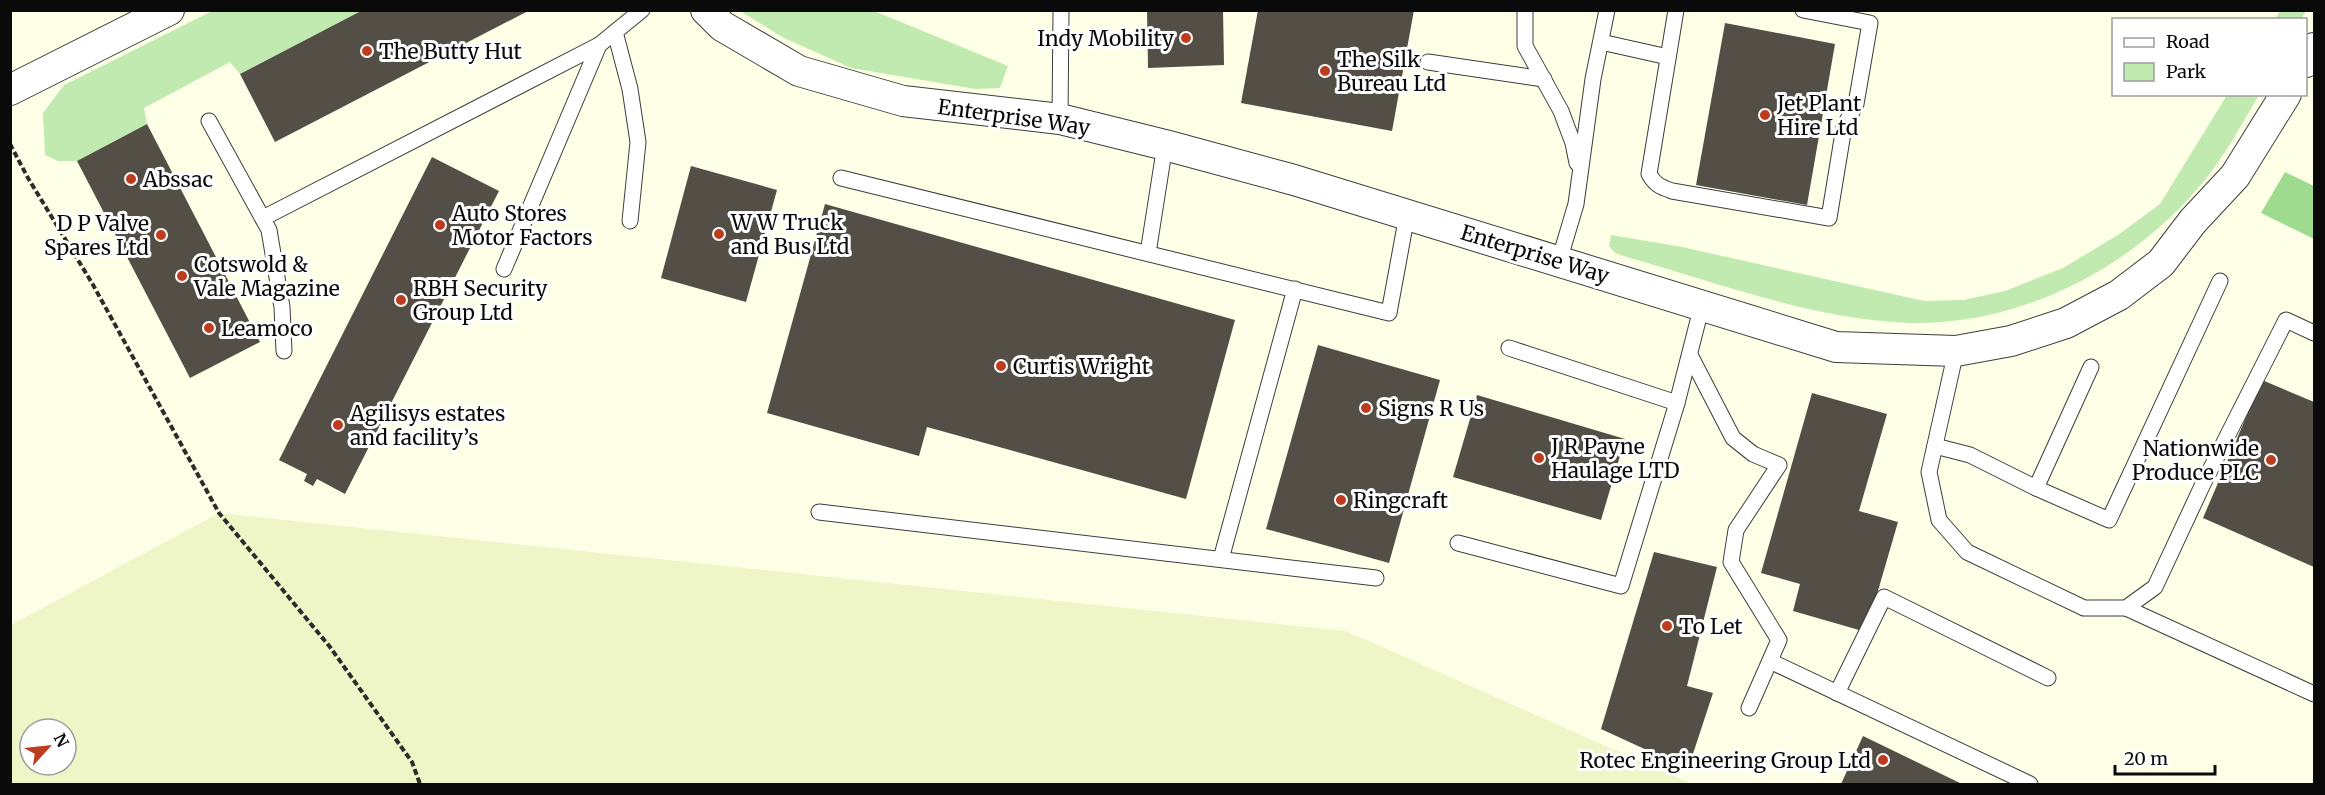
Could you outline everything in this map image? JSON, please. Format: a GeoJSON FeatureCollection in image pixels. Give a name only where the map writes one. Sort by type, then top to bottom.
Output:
{"type":"FeatureCollection","features":[{"type":"Feature","properties":{"kind":"street"},"geometry":{"type":"LineString","coordinates":[[10,90],[169,10]]}},
{"type":"Feature","properties":{"kind":"street","name":"Enterprise Way"},"geometry":{"type":"LineString","coordinates":[[706,10],[722,26],[799,71],[903,101],[1060,119],[1165,145],[1294,180],[1836,347],[1956,351],[2011,341],[2066,323],[2119,295],[2161,263],[2193,221],[2235,176],[2285,96]]}},
{"type":"Feature","properties":{"kind":"lane"},"geometry":{"type":"LineString","coordinates":[[263,218],[599,45],[642,10]]}},
{"type":"Feature","properties":{"kind":"lane"},"geometry":{"type":"LineString","coordinates":[[1060,119],[1061,10]]}},
{"type":"Feature","properties":{"kind":"lane"},"geometry":{"type":"LineString","coordinates":[[1525,10],[1525,46],[1544,79],[1573,142],[1579,178]]}},
{"type":"Feature","properties":{"kind":"lane"},"geometry":{"type":"LineString","coordinates":[[1559,261],[1576,204],[1607,10]]}},
{"type":"Feature","properties":{"kind":"lane"},"geometry":{"type":"LineString","coordinates":[[1676,10],[1649,174],[1658,187],[1829,218],[1844,127],[1856,104],[1870,23],[1803,10]]}},
{"type":"Feature","properties":{"kind":"lane"},"geometry":{"type":"LineString","coordinates":[[615,32],[630,90],[638,142],[630,221]]}},
{"type":"Feature","properties":{"kind":"lane"},"geometry":{"type":"LineString","coordinates":[[1601,42],[1668,57]]}},
{"type":"Feature","properties":{"kind":"lane"},"geometry":{"type":"LineString","coordinates":[[504,269],[599,45]]}},
{"type":"Feature","properties":{"kind":"lane"},"geometry":{"type":"LineString","coordinates":[[1428,62],[1544,79]]}},
{"type":"Feature","properties":{"kind":"lane"},"geometry":{"type":"LineString","coordinates":[[209,121],[269,230],[282,307],[284,351]]}},
{"type":"Feature","properties":{"kind":"lane"},"geometry":{"type":"LineString","coordinates":[[1148,253],[1165,145]]}},
{"type":"Feature","properties":{"kind":"lane"},"geometry":{"type":"LineString","coordinates":[[841,178],[1389,313],[1407,215]]}},
{"type":"Feature","properties":{"kind":"lane"},"geometry":{"type":"LineString","coordinates":[[1935,446],[1970,455],[2036,488],[2109,520],[2220,281]]}},
{"type":"Feature","properties":{"kind":"lane"},"geometry":{"type":"LineString","coordinates":[[1221,560],[1295,289]]}},
{"type":"Feature","properties":{"kind":"lane"},"geometry":{"type":"LineString","coordinates":[[1458,543],[1621,586],[1677,403],[1702,305]]}},
{"type":"Feature","properties":{"kind":"lane"},"geometry":{"type":"LineString","coordinates":[[2126,608],[2155,587],[2203,484],[2286,320],[2314,333]]}},
{"type":"Feature","properties":{"kind":"lane"},"geometry":{"type":"LineString","coordinates":[[1509,348],[1677,403]]}},
{"type":"Feature","properties":{"kind":"lane"},"geometry":{"type":"LineString","coordinates":[[1956,351],[1929,472],[1939,520],[1967,552],[2084,608],[2126,608],[2314,694]]}},
{"type":"Feature","properties":{"kind":"lane"},"geometry":{"type":"LineString","coordinates":[[1689,355],[1733,438],[1752,454],[1779,465],[1736,530],[1731,562],[1779,640],[1749,708]]}},
{"type":"Feature","properties":{"kind":"lane"},"geometry":{"type":"LineString","coordinates":[[2036,488],[2091,367]]}},
{"type":"Feature","properties":{"kind":"lane"},"geometry":{"type":"LineString","coordinates":[[819,512],[1376,578]]}},
{"type":"Feature","properties":{"kind":"lane"},"geometry":{"type":"LineString","coordinates":[[1837,693],[1884,597],[2048,678]]}},
{"type":"Feature","properties":{"kind":"lane"},"geometry":{"type":"LineString","coordinates":[[1770,661],[2030,784]]}},
{"type":"Feature","properties":{"kind":"path"},"geometry":{"type":"LineString","coordinates":[[10,144],[92,283],[219,513],[330,647],[412,762],[420,784]]}},
{"type":"Feature","properties":{"kind":"green space"},"geometry":{"type":"Polygon","coordinates":[[[2280,10],[2306,11],[2302,18],[2276,18],[2280,10]]]}},
{"type":"Feature","properties":{"kind":"green space"},"geometry":{"type":"Polygon","coordinates":[[[212,11],[363,11],[240,74],[230,62],[144,108],[147,124],[77,161],[58,161],[45,155],[43,113],[64,85],[212,11]]]}},
{"type":"Feature","properties":{"kind":"green space"},"geometry":{"type":"Polygon","coordinates":[[[740,11],[874,11],[1008,66],[1000,88],[975,89],[851,68],[782,37],[740,11]]]}},
{"type":"Feature","properties":{"kind":"green space"},"geometry":{"type":"Polygon","coordinates":[[[2226,96],[2258,96],[2211,172],[2183,205],[2151,234],[2116,261],[2078,283],[2038,301],[1996,313],[1953,321],[1910,323],[1838,315],[1767,299],[1627,257],[1615,253],[1609,246],[1611,235],[1682,247],[1924,301],[1963,300],[2005,291],[2063,268],[2118,235],[2160,204],[2226,96]]]}},
{"type":"Feature","properties":{"kind":"green space"},"geometry":{"type":"Polygon","coordinates":[[[2285,172],[2314,186],[2314,239],[2261,213],[2285,172]]]}},
{"type":"Feature","properties":{"kind":"green space"},"geometry":{"type":"Polygon","coordinates":[[[219,513],[1346,631],[1692,784],[11,784],[11,625],[219,513]]]}},
{"type":"Feature","properties":{"kind":"building"},"geometry":{"type":"Polygon","coordinates":[[[363,10],[530,10],[275,142],[240,74],[363,10]]]}},
{"type":"Feature","properties":{"kind":"building","name":"Indy Mobility"},"geometry":{"type":"Polygon","coordinates":[[[1147,10],[1223,10],[1224,65],[1148,68],[1147,10]]]}},
{"type":"Feature","properties":{"kind":"building","name":"The Silk Bureau Ltd"},"geometry":{"type":"Polygon","coordinates":[[[1258,10],[1414,10],[1392,131],[1241,103],[1258,10]]]}},
{"type":"Feature","properties":{"kind":"building","name":"Jet Plant Hire Ltd"},"geometry":{"type":"Polygon","coordinates":[[[1725,23],[1835,44],[1807,205],[1696,185],[1725,23]]]}},
{"type":"Feature","properties":{"kind":"building"},"geometry":{"type":"Polygon","coordinates":[[[147,124],[260,342],[190,378],[77,161],[147,124]]]}},
{"type":"Feature","properties":{"kind":"building"},"geometry":{"type":"Polygon","coordinates":[[[432,157],[499,191],[345,494],[317,479],[313,486],[304,481],[307,474],[279,460],[432,157]]]}},
{"type":"Feature","properties":{"kind":"building","name":"W W Truck and Bus Ltd"},"geometry":{"type":"Polygon","coordinates":[[[691,166],[777,190],[746,302],[661,278],[691,166]]]}},
{"type":"Feature","properties":{"kind":"building","name":"Curtis Wright"},"geometry":{"type":"Polygon","coordinates":[[[825,204],[1235,320],[1186,499],[927,427],[919,456],[767,413],[825,204]]]}},
{"type":"Feature","properties":{"kind":"building"},"geometry":{"type":"Polygon","coordinates":[[[1318,345],[1440,380],[1389,563],[1266,529],[1318,345]]]}},
{"type":"Feature","properties":{"kind":"building","name":"Nationwide Produce PLC"},"geometry":{"type":"Polygon","coordinates":[[[2262,380],[2314,402],[2314,567],[2203,518],[2262,380]]]}},
{"type":"Feature","properties":{"kind":"building"},"geometry":{"type":"Polygon","coordinates":[[[1812,393],[1887,414],[1859,511],[1898,522],[1866,632],[1793,611],[1800,584],[1761,573],[1812,393]]]}},
{"type":"Feature","properties":{"kind":"building","name":"J R Payne Haulage LTD"},"geometry":{"type":"Polygon","coordinates":[[[1477,395],[1625,439],[1601,520],[1453,477],[1477,395]]]}},
{"type":"Feature","properties":{"kind":"building","name":"To Let"},"geometry":{"type":"Polygon","coordinates":[[[1654,552],[1717,567],[1687,686],[1713,693],[1688,769],[1601,729],[1654,552]]]}},
{"type":"Feature","properties":{"kind":"building","name":"Rotec Engineering Group Ltd"},"geometry":{"type":"Polygon","coordinates":[[[1863,736],[1962,784],[1841,784],[1863,736]]]}},
{"type":"Feature","properties":{"kind":"place","name":"Indy Mobility"},"geometry":{"type":"Point","coordinates":[1186,38]}},
{"type":"Feature","properties":{"kind":"place","name":"The Butty Hut"},"geometry":{"type":"Point","coordinates":[367,51]}},
{"type":"Feature","properties":{"kind":"place","name":"The Silk Bureau Ltd"},"geometry":{"type":"Point","coordinates":[1325,71]}},
{"type":"Feature","properties":{"kind":"place","name":"Jet Plant Hire Ltd"},"geometry":{"type":"Point","coordinates":[1765,115]}},
{"type":"Feature","properties":{"kind":"place","name":"Abssac"},"geometry":{"type":"Point","coordinates":[131,179]}},
{"type":"Feature","properties":{"kind":"place","name":"Auto Stores Motor Factors"},"geometry":{"type":"Point","coordinates":[440,225]}},
{"type":"Feature","properties":{"kind":"place","name":"W W Truck and Bus Ltd"},"geometry":{"type":"Point","coordinates":[719,234]}},
{"type":"Feature","properties":{"kind":"place","name":"D P Valve Spares Ltd"},"geometry":{"type":"Point","coordinates":[161,235]}},
{"type":"Feature","properties":{"kind":"place","name":"Cotswold & Vale Magazine"},"geometry":{"type":"Point","coordinates":[182,276]}},
{"type":"Feature","properties":{"kind":"place","name":"RBH Security Group Ltd"},"geometry":{"type":"Point","coordinates":[401,300]}},
{"type":"Feature","properties":{"kind":"place","name":"Leamoco"},"geometry":{"type":"Point","coordinates":[209,328]}},
{"type":"Feature","properties":{"kind":"place","name":"Curtis Wright"},"geometry":{"type":"Point","coordinates":[1001,366]}},
{"type":"Feature","properties":{"kind":"place","name":"Signs R Us"},"geometry":{"type":"Point","coordinates":[1366,408]}},
{"type":"Feature","properties":{"kind":"place","name":"Agilisys estates and facility’s"},"geometry":{"type":"Point","coordinates":[338,425]}},
{"type":"Feature","properties":{"kind":"place","name":"J R Payne Haulage LTD"},"geometry":{"type":"Point","coordinates":[1539,458]}},
{"type":"Feature","properties":{"kind":"place","name":"Nationwide Produce PLC"},"geometry":{"type":"Point","coordinates":[2271,460]}},
{"type":"Feature","properties":{"kind":"place","name":"Ringcraft"},"geometry":{"type":"Point","coordinates":[1341,500]}},
{"type":"Feature","properties":{"kind":"place","name":"To Let"},"geometry":{"type":"Point","coordinates":[1667,626]}},
{"type":"Feature","properties":{"kind":"place","name":"Rotec Engineering Group Ltd"},"geometry":{"type":"Point","coordinates":[1883,760]}}]}
